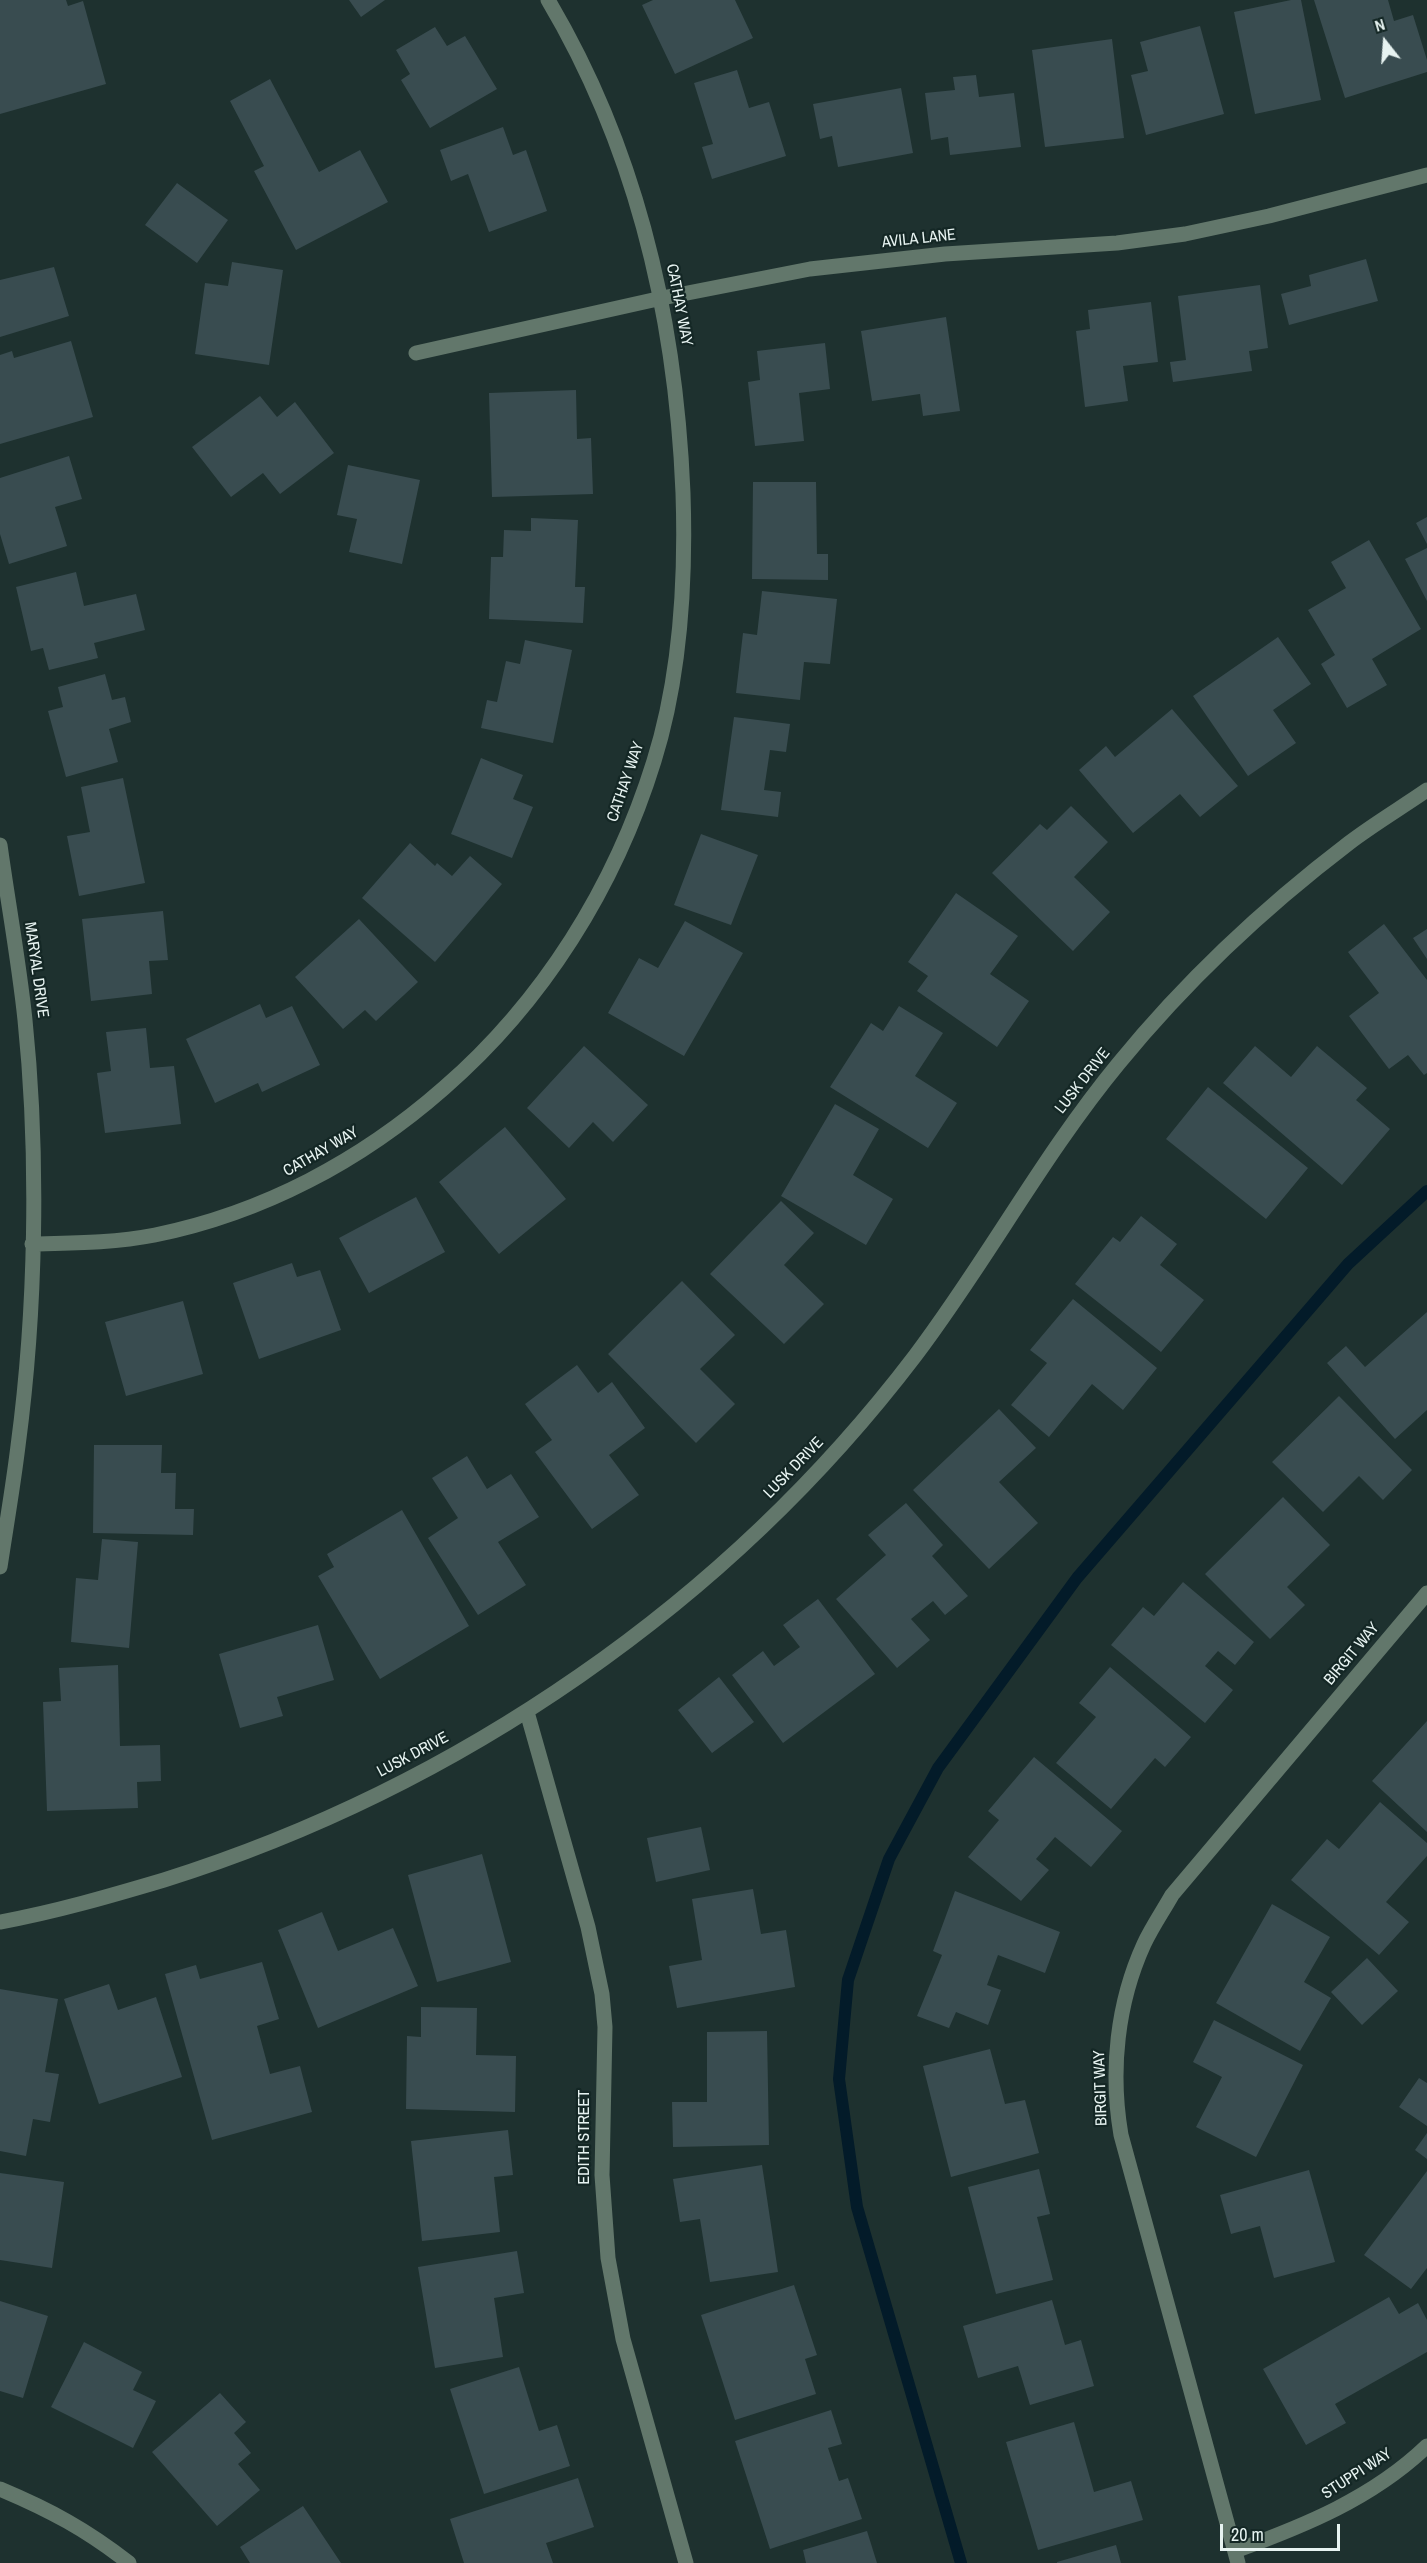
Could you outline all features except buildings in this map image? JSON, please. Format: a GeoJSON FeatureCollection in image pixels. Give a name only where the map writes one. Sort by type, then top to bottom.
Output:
{"type":"FeatureCollection","features":[{"type":"Feature","properties":{"kind":"street","name":"CATHAY WAY"},"geometry":{"type":"LineString","coordinates":[[32,1244],[93,1243],[153,1235],[211,1221],[295,1189],[351,1158],[412,1116],[467,1068],[517,1015],[561,957],[599,894],[631,827],[655,758],[672,687],[680,623],[684,543],[680,423],[662,298],[632,184],[611,125],[572,39],[548,0]]}},
{"type":"Feature","properties":{"kind":"street","name":"AVILA LANE"},"geometry":{"type":"LineString","coordinates":[[416,353],[662,298],[810,269],[945,254],[1117,243],[1185,234],[1269,216],[1427,175]]}},
{"type":"Feature","properties":{"kind":"street","name":"LUSK DRIVE"},"geometry":{"type":"LineString","coordinates":[[0,1922],[124,1892],[214,1864],[312,1826],[408,1780],[527,1712],[611,1654],[694,1588],[772,1517],[845,1440],[913,1359],[975,1273],[1063,1137],[1119,1063],[1180,994],[1280,897],[1353,840],[1427,790]]}},
{"type":"Feature","properties":{"kind":"street","name":"MARYAL DRIVE"},"geometry":{"type":"LineString","coordinates":[[0,845],[25,1020],[31,1126],[32,1244],[30,1303],[18,1445],[0,1568]]}},
{"type":"Feature","properties":{"kind":"street","name":"BIRGIT WAY"},"geometry":{"type":"LineString","coordinates":[[1237,2557],[1121,2135],[1116,2108],[1116,2052],[1125,1997],[1144,1944],[1172,1895],[1427,1593]]}},
{"type":"Feature","properties":{"kind":"street","name":"EDITH STREET"},"geometry":{"type":"LineString","coordinates":[[527,1712],[588,1927],[602,1994],[605,2027],[602,2175],[608,2258],[623,2339],[686,2563]]}},
{"type":"Feature","properties":{"kind":"street","name":"STUPPI WAY"},"geometry":{"type":"LineString","coordinates":[[1237,2557],[1331,2513],[1390,2476],[1427,2446]]}},
{"type":"Feature","properties":{"kind":"street"},"geometry":{"type":"LineString","coordinates":[[0,2489],[49,2510],[98,2539],[129,2563]]}},
{"type":"Feature","properties":{"kind":"waterway"},"geometry":{"type":"LineString","coordinates":[[961,2563],[857,2207],[839,2079],[848,1980],[889,1859],[938,1768],[1077,1578],[1348,1264],[1427,1191]]}}]}
